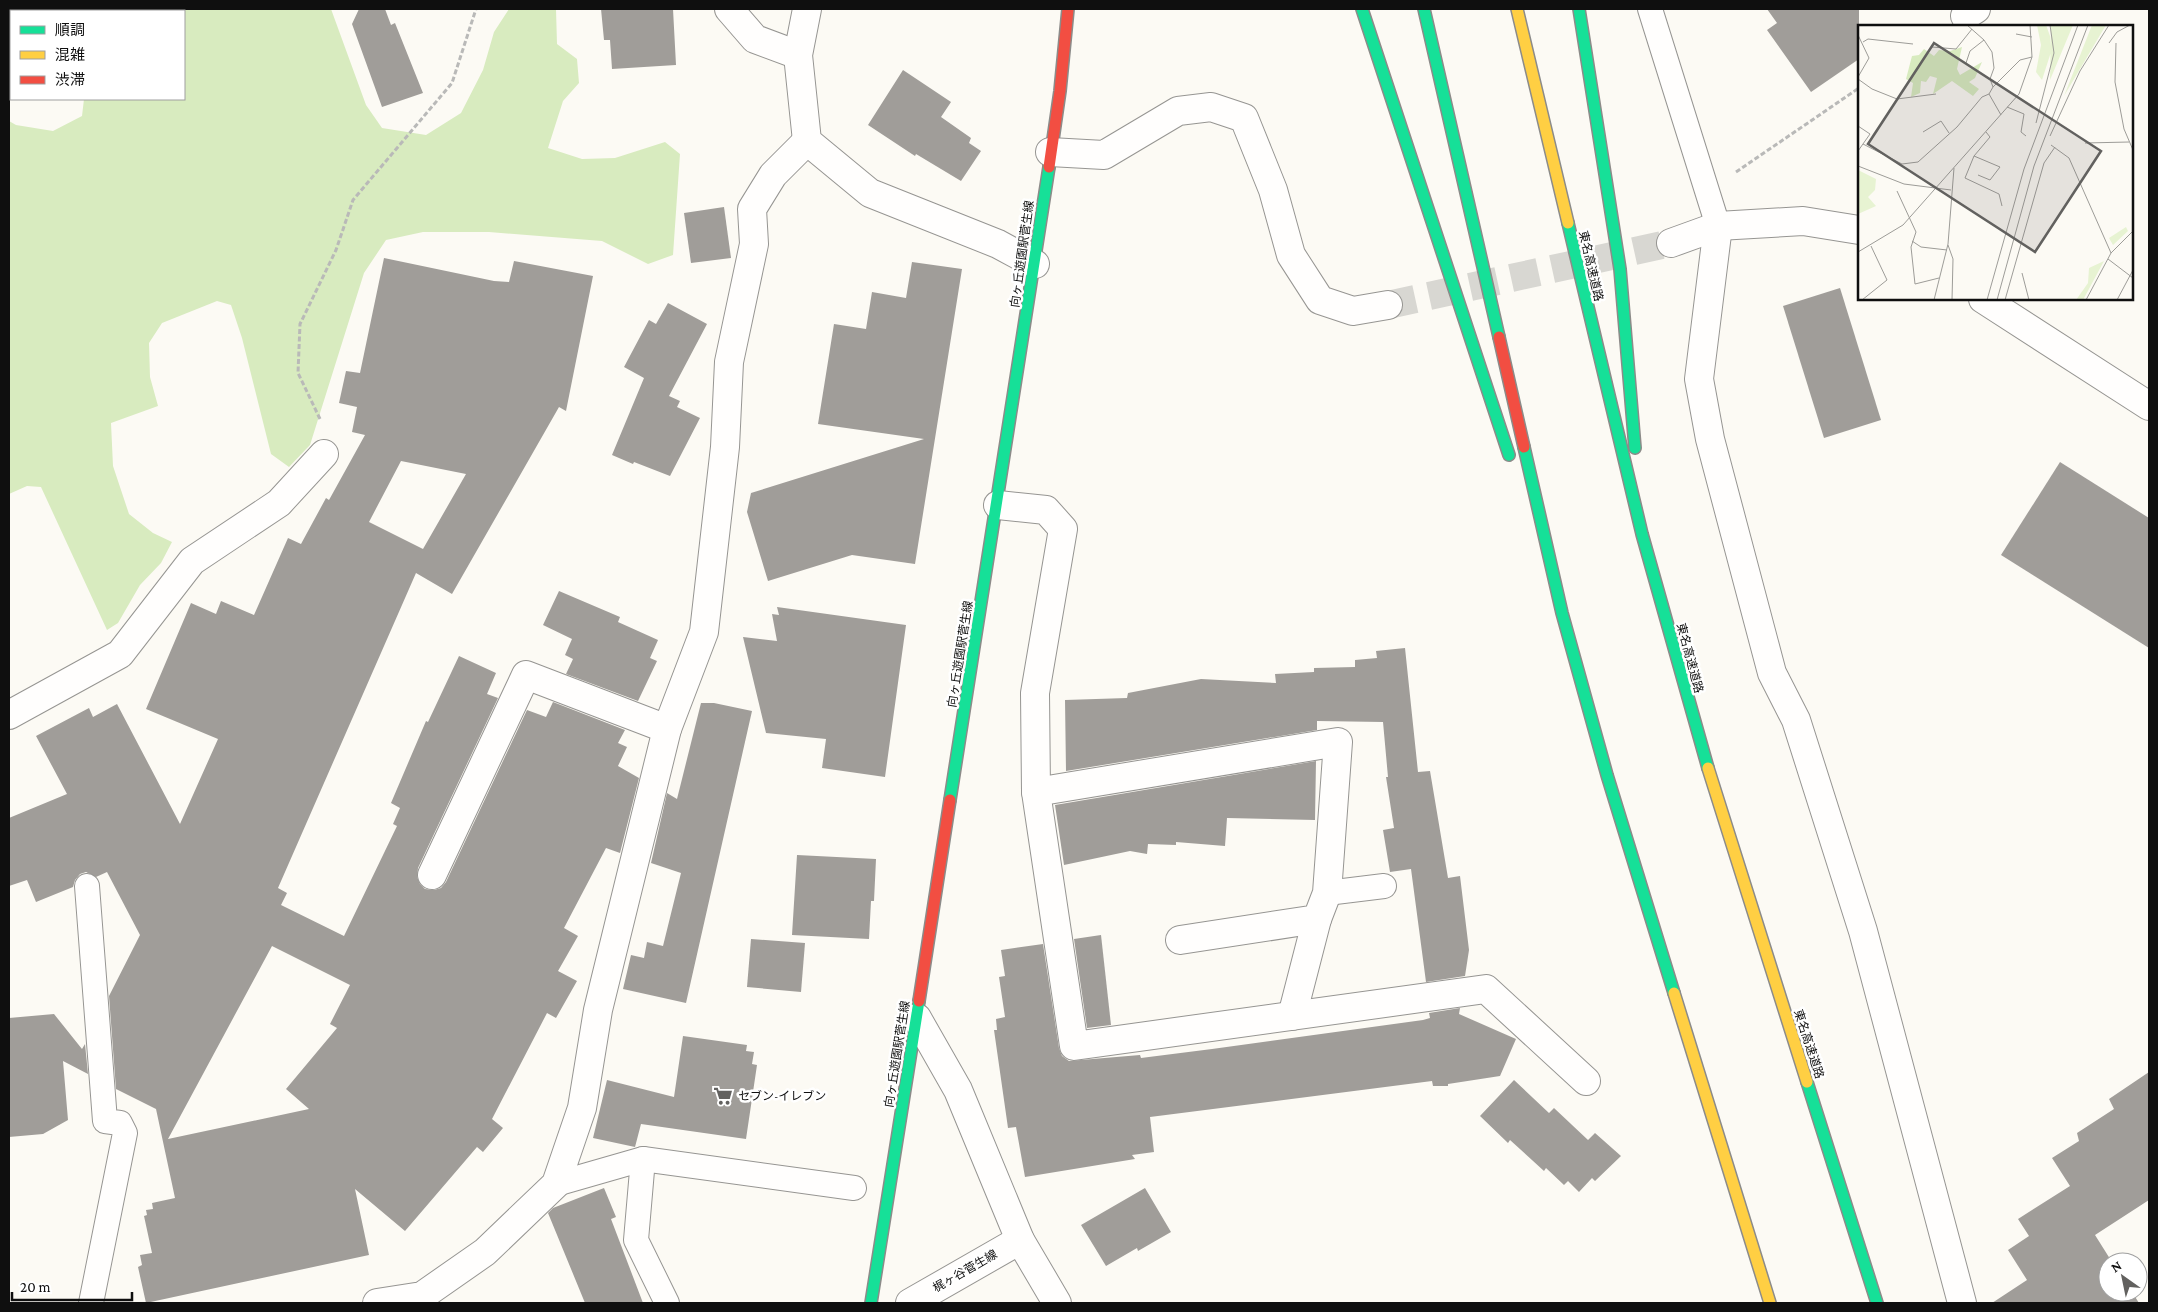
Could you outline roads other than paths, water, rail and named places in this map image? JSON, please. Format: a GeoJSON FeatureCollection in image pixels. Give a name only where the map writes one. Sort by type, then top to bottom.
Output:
{"type":"FeatureCollection","features":[{"type":"Feature","properties":{"kind":"main road","name":"向ヶ丘遊園駅菅生線"},"geometry":{"type":"LineString","coordinates":[[872,1303],[1035,264],[1060,91],[1068,9]]}},
{"type":"Feature","properties":{"kind":"main road"},"geometry":{"type":"LineString","coordinates":[[1362,9],[1512,462]]}},
{"type":"Feature","properties":{"kind":"main road"},"geometry":{"type":"LineString","coordinates":[[1424,9],[1562,613],[1607,774],[1770,1303]]}},
{"type":"Feature","properties":{"kind":"main road","name":"東名高速道路"},"geometry":{"type":"LineString","coordinates":[[1518,9],[1642,534],[1700,744],[1877,1303]]}},
{"type":"Feature","properties":{"kind":"main road"},"geometry":{"type":"LineString","coordinates":[[1579,9],[1620,270],[1642,534]]}},
{"type":"Feature","properties":{"kind":"main road"},"geometry":{"type":"LineString","coordinates":[[1521,490],[1562,613]]}},
{"type":"Feature","properties":{"kind":"street"},"geometry":{"type":"LineString","coordinates":[[729,9],[756,40],[798,55]]}},
{"type":"Feature","properties":{"kind":"street"},"geometry":{"type":"LineString","coordinates":[[807,9],[798,55],[807,141],[870,193],[998,244],[1035,264]]}},
{"type":"Feature","properties":{"kind":"street"},"geometry":{"type":"LineString","coordinates":[[1050,152],[1104,155],[1178,111],[1211,107],[1244,118],[1273,190],[1291,255],[1320,300],[1353,311],[1388,305]]}},
{"type":"Feature","properties":{"kind":"street"},"geometry":{"type":"LineString","coordinates":[[377,1303],[422,1296],[485,1252],[556,1184],[582,1108],[598,1010],[667,729],[704,632],[725,447],[729,362],[754,244],[752,209],[773,175],[807,141]]}},
{"type":"Feature","properties":{"kind":"street"},"geometry":{"type":"LineString","coordinates":[[1671,243],[1718,226],[1803,221],[1858,230]]}},
{"type":"Feature","properties":{"kind":"street"},"geometry":{"type":"LineString","coordinates":[[1718,226],[1699,379],[1710,439],[1772,674],[1796,720],[1863,931],[1962,1303]]}},
{"type":"Feature","properties":{"kind":"street"},"geometry":{"type":"LineString","coordinates":[[1985,300],[2149,406]]}},
{"type":"Feature","properties":{"kind":"street"},"geometry":{"type":"LineString","coordinates":[[9,715],[120,654],[192,561],[279,503],[328,448]]}},
{"type":"Feature","properties":{"kind":"street"},"geometry":{"type":"LineString","coordinates":[[998,505],[1046,510],[1064,529],[1035,693],[1036,792],[1074,1046],[1486,989],[1586,1081]]}},
{"type":"Feature","properties":{"kind":"street"},"geometry":{"type":"LineString","coordinates":[[432,875],[526,675],[667,729]]}},
{"type":"Feature","properties":{"kind":"street"},"geometry":{"type":"LineString","coordinates":[[1036,792],[1338,742],[1327,893],[1317,920],[1292,1016]]}},
{"type":"Feature","properties":{"kind":"street"},"geometry":{"type":"LineString","coordinates":[[1180,940],[1317,920]]}},
{"type":"Feature","properties":{"kind":"street"},"geometry":{"type":"LineString","coordinates":[[917,1018],[958,1090],[1020,1240],[1057,1303]]}},
{"type":"Feature","properties":{"kind":"street","name":"梶ヶ谷菅生線"},"geometry":{"type":"LineString","coordinates":[[910,1303],[1020,1240]]}},
{"type":"Feature","properties":{"kind":"lane"},"geometry":{"type":"LineString","coordinates":[[1650,9],[1718,226]]}},
{"type":"Feature","properties":{"kind":"lane"},"geometry":{"type":"LineString","coordinates":[[87,886],[105,1121],[120,1122],[125,1132],[91,1303]]}},
{"type":"Feature","properties":{"kind":"lane"},"geometry":{"type":"LineString","coordinates":[[1327,893],[1384,886]]}},
{"type":"Feature","properties":{"kind":"lane"},"geometry":{"type":"LineString","coordinates":[[556,1184],[643,1159],[854,1188]]}},
{"type":"Feature","properties":{"kind":"lane"},"geometry":{"type":"LineString","coordinates":[[643,1159],[636,1240],[667,1303]]}},
{"type":"Feature","properties":{"kind":"tunnel"},"geometry":{"type":"LineString","coordinates":[[1388,305],[1671,243]]}},
{"type":"Feature","properties":{"kind":"place","name":"セブン-イレブン"},"geometry":{"type":"Point","coordinates":[723,1096]}}]}
